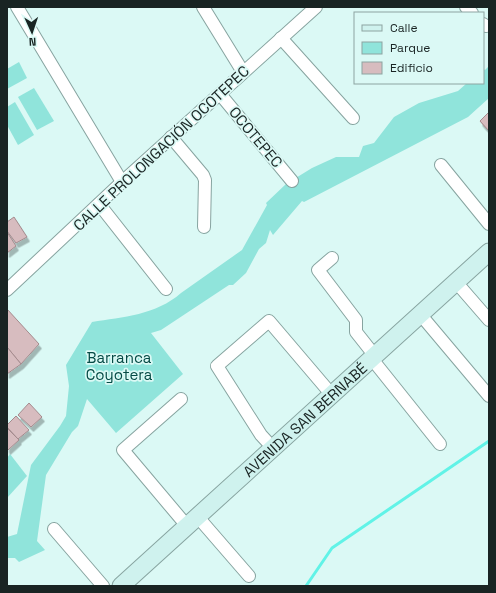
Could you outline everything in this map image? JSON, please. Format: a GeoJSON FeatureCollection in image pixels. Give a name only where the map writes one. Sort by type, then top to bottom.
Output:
{"type":"FeatureCollection","features":[{"type":"Feature","properties":{"kind":"main road","name":"AVENIDA SAN BERNABÉ"},"geometry":{"type":"LineString","coordinates":[[120,586],[489,252]]}},
{"type":"Feature","properties":{"kind":"street"},"geometry":{"type":"LineString","coordinates":[[16,7],[122,182]]}},
{"type":"Feature","properties":{"kind":"street"},"geometry":{"type":"LineString","coordinates":[[203,7],[243,72]]}},
{"type":"Feature","properties":{"kind":"street","name":"CALLE PROLONGACIÓN OCOTEPEC"},"geometry":{"type":"LineString","coordinates":[[7,290],[122,182],[316,7]]}},
{"type":"Feature","properties":{"kind":"street"},"geometry":{"type":"LineString","coordinates":[[280,38],[353,118]]}},
{"type":"Feature","properties":{"kind":"street","name":"OCOTEPEC"},"geometry":{"type":"LineString","coordinates":[[220,94],[292,181]]}},
{"type":"Feature","properties":{"kind":"street"},"geometry":{"type":"LineString","coordinates":[[172,137],[203,175],[205,180],[204,227]]}},
{"type":"Feature","properties":{"kind":"street"},"geometry":{"type":"LineString","coordinates":[[441,165],[489,224]]}},
{"type":"Feature","properties":{"kind":"street"},"geometry":{"type":"LineString","coordinates":[[99,204],[166,290]]}},
{"type":"Feature","properties":{"kind":"street"},"geometry":{"type":"LineString","coordinates":[[332,258],[318,270],[356,320],[356,332],[440,444]]}},
{"type":"Feature","properties":{"kind":"street"},"geometry":{"type":"LineString","coordinates":[[456,282],[489,320]]}},
{"type":"Feature","properties":{"kind":"street"},"geometry":{"type":"LineString","coordinates":[[420,314],[489,396]]}},
{"type":"Feature","properties":{"kind":"street"},"geometry":{"type":"LineString","coordinates":[[273,448],[261,435],[217,366],[269,322],[332,395]]}},
{"type":"Feature","properties":{"kind":"street"},"geometry":{"type":"LineString","coordinates":[[181,398],[123,450],[192,521],[249,576]]}},
{"type":"Feature","properties":{"kind":"street"},"geometry":{"type":"LineString","coordinates":[[54,529],[103,586]]}},
{"type":"Feature","properties":{"kind":"green space"},"geometry":{"type":"Polygon","coordinates":[[[19,62],[27,78],[7,89],[7,69],[19,62]]]}},
{"type":"Feature","properties":{"kind":"green space","name":"Barranca Coyotera"},"geometry":{"type":"Polygon","coordinates":[[[489,66],[489,98],[468,117],[304,202],[302,201],[273,235],[270,230],[266,243],[259,249],[246,273],[233,285],[229,285],[161,330],[151,333],[183,374],[116,433],[87,399],[78,426],[72,432],[46,475],[37,541],[45,550],[19,562],[15,558],[7,558],[7,537],[17,534],[31,465],[66,416],[69,386],[66,365],[92,322],[150,311],[171,300],[242,250],[267,205],[266,203],[286,184],[312,168],[336,157],[359,157],[363,146],[374,143],[394,117],[419,103],[458,91],[466,84],[484,84],[485,70],[489,66]]]}},
{"type":"Feature","properties":{"kind":"green space"},"geometry":{"type":"Polygon","coordinates":[[[34,88],[54,121],[37,130],[18,97],[34,88]]]}},
{"type":"Feature","properties":{"kind":"green space"},"geometry":{"type":"Polygon","coordinates":[[[15,102],[34,135],[18,145],[7,125],[7,107],[15,102]]]}},
{"type":"Feature","properties":{"kind":"green space"},"geometry":{"type":"Polygon","coordinates":[[[10,454],[27,476],[7,498],[7,458],[10,454]]]}},
{"type":"Feature","properties":{"kind":"building"},"geometry":{"type":"Polygon","coordinates":[[[489,112],[489,131],[480,121],[489,112]]]}},
{"type":"Feature","properties":{"kind":"building"},"geometry":{"type":"Polygon","coordinates":[[[489,112],[489,131],[480,121],[489,112]]]}},
{"type":"Feature","properties":{"kind":"building"},"geometry":{"type":"Polygon","coordinates":[[[14,217],[27,237],[16,243],[7,231],[7,222],[14,217]]]}},
{"type":"Feature","properties":{"kind":"building"},"geometry":{"type":"Polygon","coordinates":[[[7,232],[16,246],[7,253],[7,232]]]}},
{"type":"Feature","properties":{"kind":"building"},"geometry":{"type":"Polygon","coordinates":[[[7,309],[39,344],[21,364],[7,347],[7,309]]]}},
{"type":"Feature","properties":{"kind":"building"},"geometry":{"type":"Polygon","coordinates":[[[7,347],[21,364],[7,374],[7,347]]]}},
{"type":"Feature","properties":{"kind":"building"},"geometry":{"type":"Polygon","coordinates":[[[29,403],[42,417],[31,427],[18,415],[29,403]]]}},
{"type":"Feature","properties":{"kind":"building"},"geometry":{"type":"Polygon","coordinates":[[[16,416],[29,430],[18,439],[7,427],[7,425],[16,416]]]}},
{"type":"Feature","properties":{"kind":"building"},"geometry":{"type":"Polygon","coordinates":[[[7,428],[19,440],[8,450],[7,448],[7,428]]]}},
{"type":"Feature","properties":{"kind":"waterway"},"geometry":{"type":"LineString","coordinates":[[306,586],[332,548],[489,441]]}}]}
